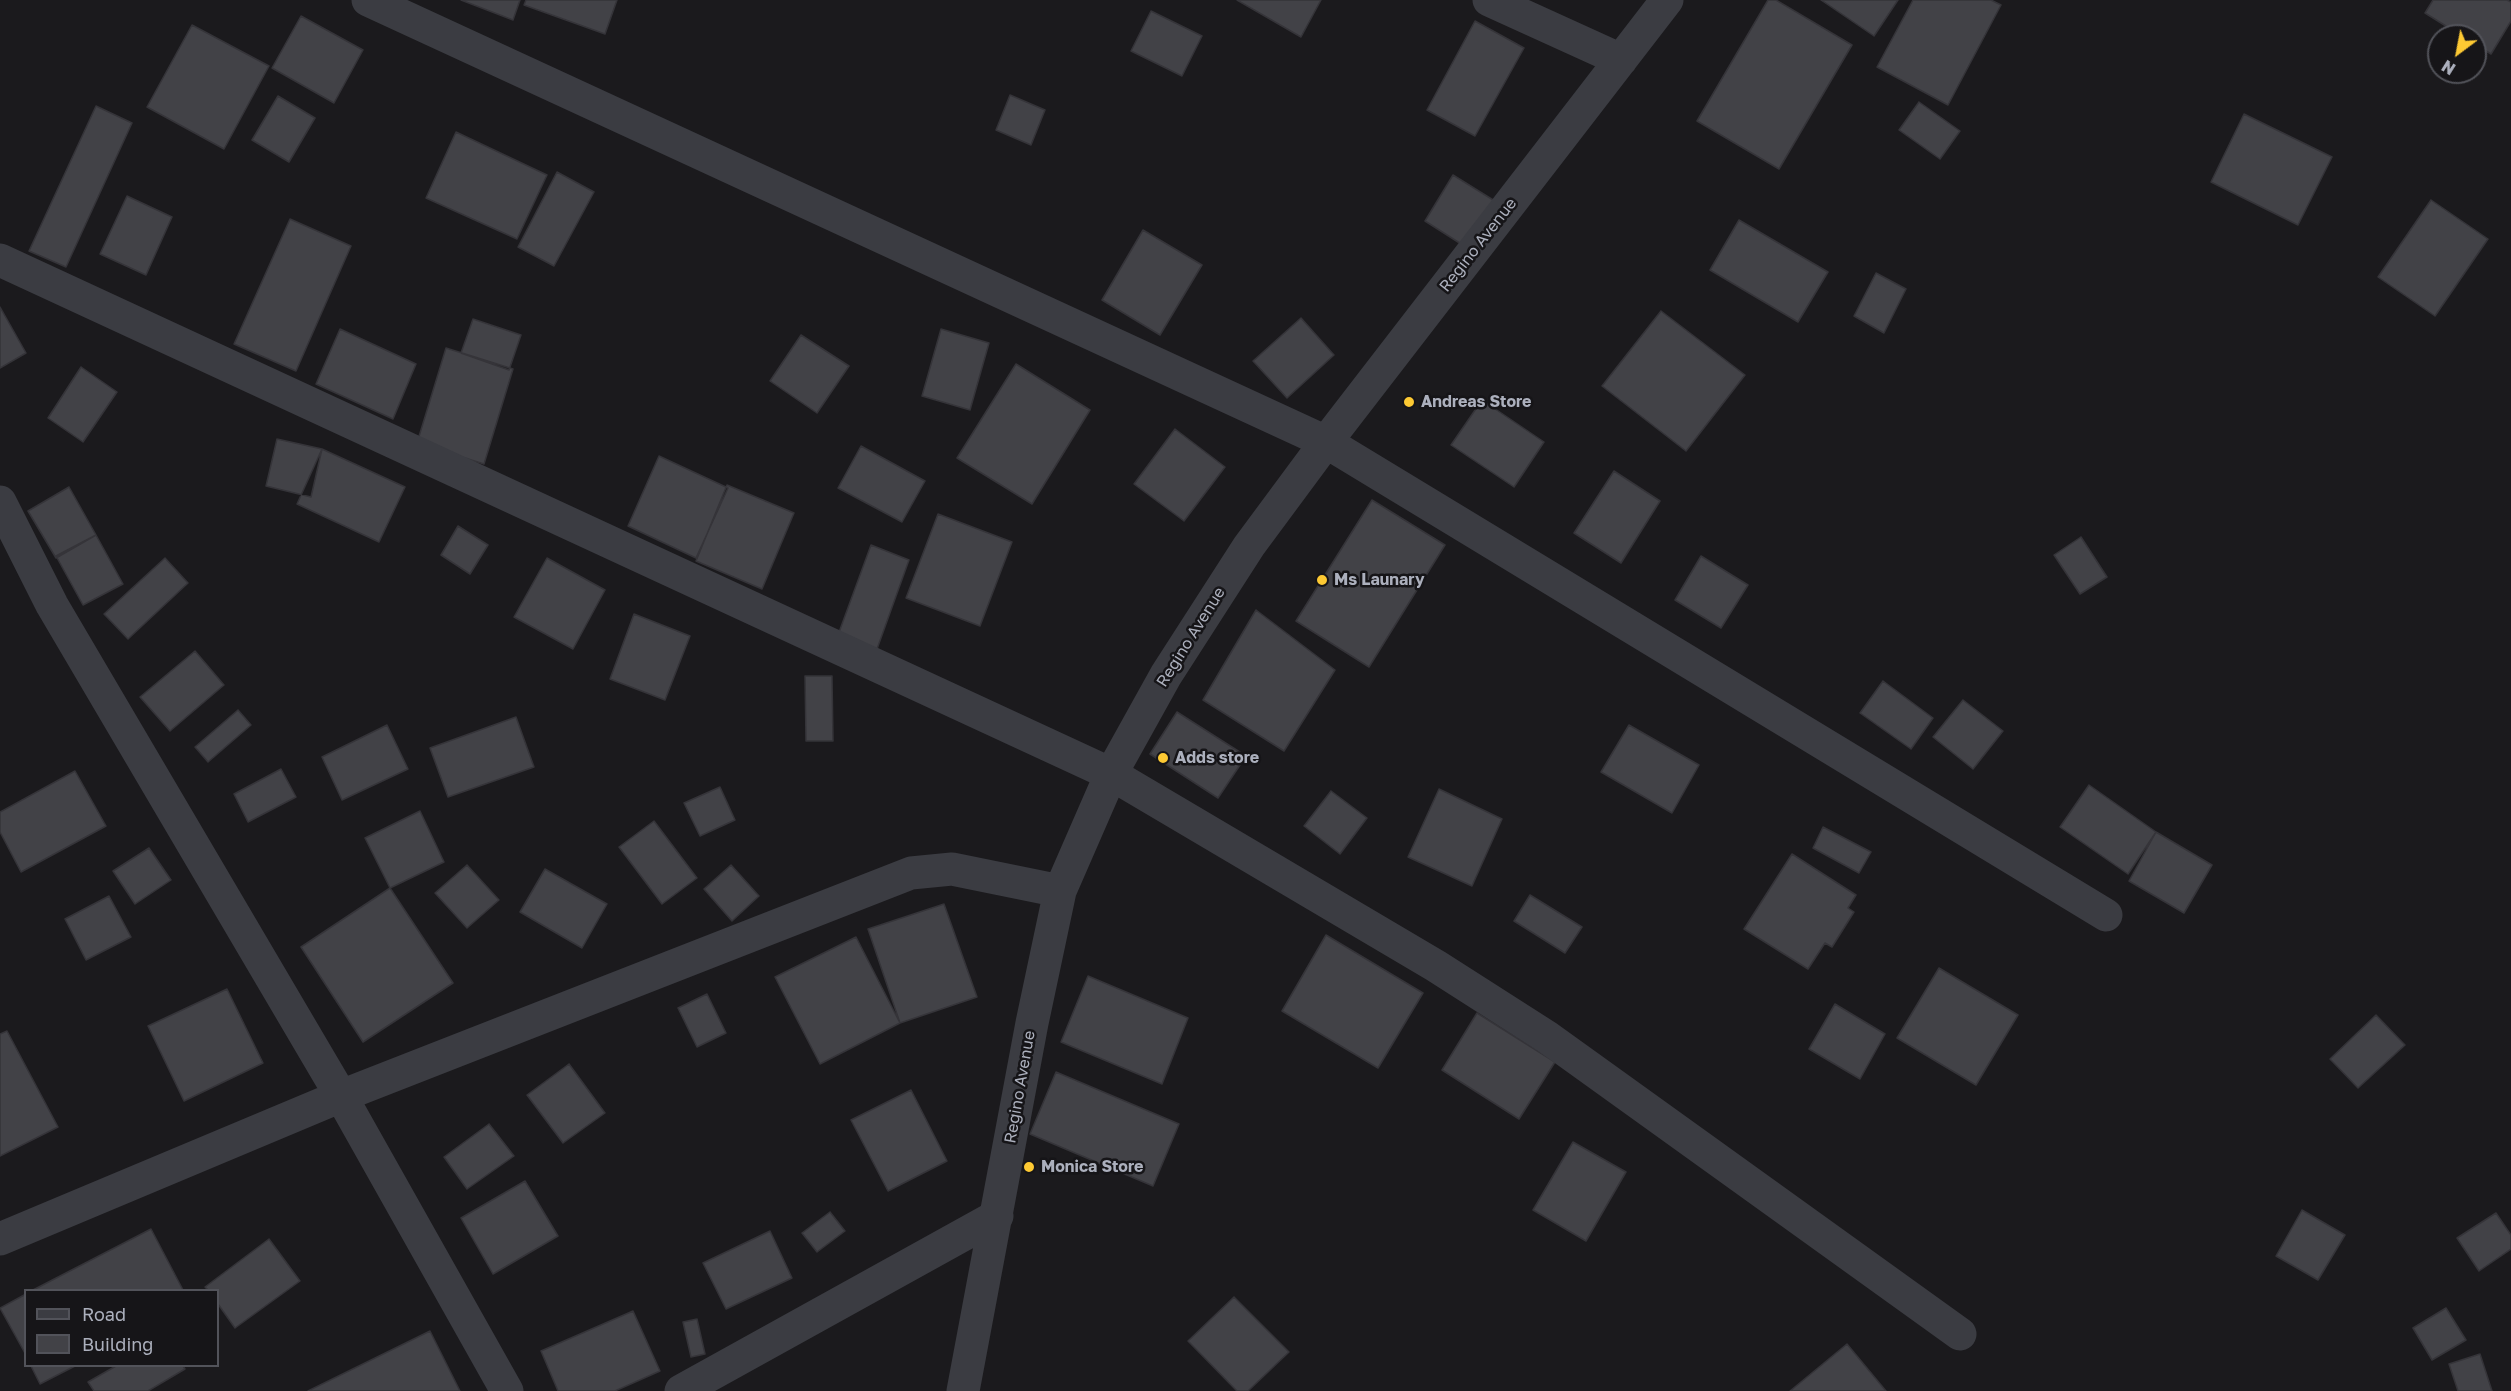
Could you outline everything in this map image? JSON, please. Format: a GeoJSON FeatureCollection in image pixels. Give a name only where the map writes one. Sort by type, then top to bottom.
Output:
{"type":"FeatureCollection","features":[{"type":"Feature","properties":{"kind":"street"},"geometry":{"type":"LineString","coordinates":[[368,0],[1326,442],[2106,915]]}},
{"type":"Feature","properties":{"kind":"street"},"geometry":{"type":"LineString","coordinates":[[1489,0],[1621,60]]}},
{"type":"Feature","properties":{"kind":"street","name":"Regino Avenue"},"geometry":{"type":"LineString","coordinates":[[963,1391],[1032,1023],[1060,891],[1111,774],[1166,675],[1243,556],[1326,442],[1667,0]]}},
{"type":"Feature","properties":{"kind":"street"},"geometry":{"type":"LineString","coordinates":[[0,260],[1111,774],[1436,966],[1548,1037],[1960,1334]]}},
{"type":"Feature","properties":{"kind":"street"},"geometry":{"type":"LineString","coordinates":[[0,502],[52,605],[341,1096],[507,1391]]}},
{"type":"Feature","properties":{"kind":"street"},"geometry":{"type":"LineString","coordinates":[[0,1239],[341,1096],[911,873],[952,869],[1060,891]]}},
{"type":"Feature","properties":{"kind":"street"},"geometry":{"type":"LineString","coordinates":[[681,1391],[997,1216]]}},
{"type":"Feature","properties":{"kind":"building"},"geometry":{"type":"Polygon","coordinates":[[[461,0],[520,0],[513,20],[461,0]]]}},
{"type":"Feature","properties":{"kind":"building"},"geometry":{"type":"Polygon","coordinates":[[[526,0],[617,0],[605,34],[524,5],[526,0]]]}},
{"type":"Feature","properties":{"kind":"building"},"geometry":{"type":"Polygon","coordinates":[[[1237,0],[1321,0],[1301,37],[1237,0]]]}},
{"type":"Feature","properties":{"kind":"building"},"geometry":{"type":"Polygon","coordinates":[[[1768,0],[1776,0],[1852,45],[1779,169],[1697,121],[1768,0]]]}},
{"type":"Feature","properties":{"kind":"building"},"geometry":{"type":"Polygon","coordinates":[[[1821,0],[1898,0],[1874,36],[1821,0]]]}},
{"type":"Feature","properties":{"kind":"building"},"geometry":{"type":"Polygon","coordinates":[[[1913,0],[1991,0],[2001,5],[1948,105],[1877,67],[1913,0]]]}},
{"type":"Feature","properties":{"kind":"building"},"geometry":{"type":"Polygon","coordinates":[[[2433,0],[2507,0],[2511,2],[2511,21],[2491,54],[2487,52],[2487,24],[2443,24],[2425,13],[2433,0]]]}},
{"type":"Feature","properties":{"kind":"building"},"geometry":{"type":"Polygon","coordinates":[[[1151,11],[1202,36],[1182,76],[1131,51],[1151,11]]]}},
{"type":"Feature","properties":{"kind":"building"},"geometry":{"type":"Polygon","coordinates":[[[301,16],[363,50],[334,103],[272,68],[301,16]]]}},
{"type":"Feature","properties":{"kind":"building"},"geometry":{"type":"Polygon","coordinates":[[[1475,21],[1524,48],[1475,136],[1427,110],[1475,21]]]}},
{"type":"Feature","properties":{"kind":"building"},"geometry":{"type":"Polygon","coordinates":[[[192,25],[269,66],[224,149],[147,107],[192,25]]]}},
{"type":"Feature","properties":{"kind":"building"},"geometry":{"type":"Polygon","coordinates":[[[1010,95],[1045,110],[1031,145],[996,130],[1010,95]]]}},
{"type":"Feature","properties":{"kind":"building"},"geometry":{"type":"Polygon","coordinates":[[[278,96],[315,118],[289,162],[252,140],[278,96]]]}},
{"type":"Feature","properties":{"kind":"building"},"geometry":{"type":"Polygon","coordinates":[[[1919,102],[1960,131],[1940,159],[1899,130],[1919,102]]]}},
{"type":"Feature","properties":{"kind":"building"},"geometry":{"type":"Polygon","coordinates":[[[96,106],[132,123],[66,267],[29,251],[96,106]]]}},
{"type":"Feature","properties":{"kind":"building"},"geometry":{"type":"Polygon","coordinates":[[[2244,114],[2332,157],[2298,225],[2211,182],[2244,114]]]}},
{"type":"Feature","properties":{"kind":"building"},"geometry":{"type":"Polygon","coordinates":[[[456,132],[547,175],[517,239],[426,198],[456,132]]]}},
{"type":"Feature","properties":{"kind":"building"},"geometry":{"type":"Polygon","coordinates":[[[557,172],[594,192],[554,266],[518,247],[557,172]]]}},
{"type":"Feature","properties":{"kind":"building"},"geometry":{"type":"Polygon","coordinates":[[[1453,175],[1498,203],[1469,249],[1425,221],[1453,175]]]}},
{"type":"Feature","properties":{"kind":"building"},"geometry":{"type":"Polygon","coordinates":[[[127,196],[172,217],[146,275],[100,254],[127,196]]]}},
{"type":"Feature","properties":{"kind":"building"},"geometry":{"type":"Polygon","coordinates":[[[2431,200],[2488,239],[2435,316],[2378,277],[2431,200]]]}},
{"type":"Feature","properties":{"kind":"building"},"geometry":{"type":"Polygon","coordinates":[[[290,219],[351,246],[296,371],[234,344],[290,219]]]}},
{"type":"Feature","properties":{"kind":"building"},"geometry":{"type":"Polygon","coordinates":[[[1739,220],[1828,272],[1798,322],[1710,270],[1739,220]]]}},
{"type":"Feature","properties":{"kind":"building"},"geometry":{"type":"Polygon","coordinates":[[[1143,230],[1202,265],[1160,335],[1102,300],[1143,230]]]}},
{"type":"Feature","properties":{"kind":"building"},"geometry":{"type":"Polygon","coordinates":[[[1876,273],[1906,289],[1884,333],[1854,316],[1876,273]]]}},
{"type":"Feature","properties":{"kind":"building"},"geometry":{"type":"Polygon","coordinates":[[[0,307],[26,353],[0,368],[0,307]]]}},
{"type":"Feature","properties":{"kind":"building"},"geometry":{"type":"Polygon","coordinates":[[[1661,311],[1745,375],[1686,451],[1602,386],[1661,311]]]}},
{"type":"Feature","properties":{"kind":"building"},"geometry":{"type":"Polygon","coordinates":[[[1301,318],[1334,355],[1287,398],[1253,361],[1301,318]]]}},
{"type":"Feature","properties":{"kind":"building"},"geometry":{"type":"Polygon","coordinates":[[[473,319],[521,335],[509,370],[461,353],[473,319]]]}},
{"type":"Feature","properties":{"kind":"building"},"geometry":{"type":"Polygon","coordinates":[[[340,329],[416,364],[393,419],[316,384],[340,329]]]}},
{"type":"Feature","properties":{"kind":"building"},"geometry":{"type":"Polygon","coordinates":[[[941,329],[989,343],[970,410],[922,396],[941,329]]]}},
{"type":"Feature","properties":{"kind":"building"},"geometry":{"type":"Polygon","coordinates":[[[801,335],[849,366],[817,413],[770,381],[801,335]]]}},
{"type":"Feature","properties":{"kind":"building"},"geometry":{"type":"Polygon","coordinates":[[[446,348],[513,369],[484,464],[417,443],[446,348]]]}},
{"type":"Feature","properties":{"kind":"building"},"geometry":{"type":"Polygon","coordinates":[[[1016,364],[1090,410],[1032,504],[957,458],[1016,364]]]}},
{"type":"Feature","properties":{"kind":"building"},"geometry":{"type":"Polygon","coordinates":[[[81,367],[117,392],[83,442],[48,418],[81,367]]]}},
{"type":"Feature","properties":{"kind":"building"},"geometry":{"type":"Polygon","coordinates":[[[1482,400],[1544,442],[1514,487],[1451,445],[1482,400]]]}},
{"type":"Feature","properties":{"kind":"building"},"geometry":{"type":"Polygon","coordinates":[[[1175,429],[1225,467],[1184,521],[1134,484],[1175,429]]]}},
{"type":"Feature","properties":{"kind":"building"},"geometry":{"type":"Polygon","coordinates":[[[277,439],[322,449],[311,497],[266,486],[277,439]]]}},
{"type":"Feature","properties":{"kind":"building"},"geometry":{"type":"Polygon","coordinates":[[[861,446],[925,481],[902,522],[838,488],[861,446]]]}},
{"type":"Feature","properties":{"kind":"building"},"geometry":{"type":"Polygon","coordinates":[[[322,449],[405,487],[379,542],[297,504],[322,449]]]}},
{"type":"Feature","properties":{"kind":"building"},"geometry":{"type":"Polygon","coordinates":[[[659,456],[728,488],[696,558],[628,526],[659,456]]]}},
{"type":"Feature","properties":{"kind":"building"},"geometry":{"type":"Polygon","coordinates":[[[1614,471],[1660,501],[1621,563],[1574,533],[1614,471]]]}},
{"type":"Feature","properties":{"kind":"building"},"geometry":{"type":"Polygon","coordinates":[[[727,485],[794,513],[762,589],[696,561],[727,485]]]}},
{"type":"Feature","properties":{"kind":"building"},"geometry":{"type":"Polygon","coordinates":[[[69,487],[96,535],[56,558],[28,511],[69,487]]]}},
{"type":"Feature","properties":{"kind":"building"},"geometry":{"type":"Polygon","coordinates":[[[1372,500],[1445,545],[1369,667],[1296,621],[1372,500]]]}},
{"type":"Feature","properties":{"kind":"building"},"geometry":{"type":"Polygon","coordinates":[[[938,514],[1012,542],[980,626],[906,598],[938,514]]]}},
{"type":"Feature","properties":{"kind":"building"},"geometry":{"type":"Polygon","coordinates":[[[458,526],[488,545],[470,574],[441,555],[458,526]]]}},
{"type":"Feature","properties":{"kind":"building"},"geometry":{"type":"Polygon","coordinates":[[[96,535],[123,584],[83,605],[56,556],[96,535]]]}},
{"type":"Feature","properties":{"kind":"building"},"geometry":{"type":"Polygon","coordinates":[[[2081,537],[2107,577],[2080,594],[2054,555],[2081,537]]]}},
{"type":"Feature","properties":{"kind":"building"},"geometry":{"type":"Polygon","coordinates":[[[871,545],[909,560],[877,649],[838,635],[871,545]]]}},
{"type":"Feature","properties":{"kind":"building"},"geometry":{"type":"Polygon","coordinates":[[[1701,556],[1748,585],[1721,628],[1675,600],[1701,556]]]}},
{"type":"Feature","properties":{"kind":"building"},"geometry":{"type":"Polygon","coordinates":[[[165,558],[188,583],[128,639],[104,614],[165,558]]]}},
{"type":"Feature","properties":{"kind":"building"},"geometry":{"type":"Polygon","coordinates":[[[547,558],[605,590],[573,649],[514,617],[547,558]]]}},
{"type":"Feature","properties":{"kind":"building"},"geometry":{"type":"Polygon","coordinates":[[[1256,610],[1335,670],[1284,751],[1203,700],[1256,610]]]}},
{"type":"Feature","properties":{"kind":"building"},"geometry":{"type":"Polygon","coordinates":[[[634,614],[690,636],[665,700],[610,679],[634,614]]]}},
{"type":"Feature","properties":{"kind":"building"},"geometry":{"type":"Polygon","coordinates":[[[195,651],[224,685],[170,731],[140,697],[195,651]]]}},
{"type":"Feature","properties":{"kind":"building"},"geometry":{"type":"Polygon","coordinates":[[[805,676],[832,676],[833,741],[806,741],[805,676]]]}},
{"type":"Feature","properties":{"kind":"building"},"geometry":{"type":"Polygon","coordinates":[[[1883,681],[1933,718],[1911,749],[1860,713],[1883,681]]]}},
{"type":"Feature","properties":{"kind":"building"},"geometry":{"type":"Polygon","coordinates":[[[1963,700],[2003,731],[1973,769],[1933,737],[1963,700]]]}},
{"type":"Feature","properties":{"kind":"building"},"geometry":{"type":"Polygon","coordinates":[[[238,710],[251,725],[208,762],[195,747],[238,710]]]}},
{"type":"Feature","properties":{"kind":"building"},"geometry":{"type":"Polygon","coordinates":[[[1177,712],[1246,756],[1218,798],[1150,754],[1177,712]]]}},
{"type":"Feature","properties":{"kind":"building"},"geometry":{"type":"Polygon","coordinates":[[[516,717],[534,767],[448,797],[430,748],[516,717]]]}},
{"type":"Feature","properties":{"kind":"building"},"geometry":{"type":"Polygon","coordinates":[[[387,725],[408,769],[342,800],[322,757],[387,725]]]}},
{"type":"Feature","properties":{"kind":"building"},"geometry":{"type":"Polygon","coordinates":[[[1629,725],[1699,765],[1672,813],[1601,772],[1629,725]]]}},
{"type":"Feature","properties":{"kind":"building"},"geometry":{"type":"Polygon","coordinates":[[[281,769],[296,797],[248,822],[234,794],[281,769]]]}},
{"type":"Feature","properties":{"kind":"building"},"geometry":{"type":"Polygon","coordinates":[[[75,771],[106,826],[21,872],[0,832],[0,812],[75,771]]]}},
{"type":"Feature","properties":{"kind":"building"},"geometry":{"type":"Polygon","coordinates":[[[2089,785],[2156,832],[2128,874],[2060,827],[2089,785]]]}},
{"type":"Feature","properties":{"kind":"building"},"geometry":{"type":"Polygon","coordinates":[[[720,787],[735,820],[700,836],[684,803],[720,787]]]}},
{"type":"Feature","properties":{"kind":"building"},"geometry":{"type":"Polygon","coordinates":[[[1439,789],[1502,819],[1472,886],[1408,857],[1439,789]]]}},
{"type":"Feature","properties":{"kind":"building"},"geometry":{"type":"Polygon","coordinates":[[[1331,791],[1367,818],[1340,854],[1304,826],[1331,791]]]}},
{"type":"Feature","properties":{"kind":"building"},"geometry":{"type":"Polygon","coordinates":[[[420,811],[444,862],[390,888],[365,838],[420,811]]]}},
{"type":"Feature","properties":{"kind":"building"},"geometry":{"type":"Polygon","coordinates":[[[654,821],[697,878],[662,904],[619,847],[654,821]]]}},
{"type":"Feature","properties":{"kind":"building"},"geometry":{"type":"Polygon","coordinates":[[[1823,827],[1871,852],[1859,873],[1813,848],[1823,827]]]}},
{"type":"Feature","properties":{"kind":"building"},"geometry":{"type":"Polygon","coordinates":[[[2156,832],[2212,865],[2184,913],[2129,881],[2156,832]]]}},
{"type":"Feature","properties":{"kind":"building"},"geometry":{"type":"Polygon","coordinates":[[[149,848],[171,880],[135,904],[113,871],[149,848]]]}},
{"type":"Feature","properties":{"kind":"building"},"geometry":{"type":"Polygon","coordinates":[[[1792,854],[1856,895],[1848,908],[1854,912],[1832,947],[1825,943],[1808,969],[1744,929],[1792,854]]]}},
{"type":"Feature","properties":{"kind":"building"},"geometry":{"type":"Polygon","coordinates":[[[467,865],[499,900],[467,928],[435,893],[467,865]]]}},
{"type":"Feature","properties":{"kind":"building"},"geometry":{"type":"Polygon","coordinates":[[[731,865],[759,896],[732,921],[704,889],[731,865]]]}},
{"type":"Feature","properties":{"kind":"building"},"geometry":{"type":"Polygon","coordinates":[[[545,869],[607,904],[582,948],[520,912],[545,869]]]}},
{"type":"Feature","properties":{"kind":"building"},"geometry":{"type":"Polygon","coordinates":[[[390,888],[453,983],[363,1042],[301,947],[390,888]]]}},
{"type":"Feature","properties":{"kind":"building"},"geometry":{"type":"Polygon","coordinates":[[[1530,895],[1582,927],[1565,953],[1514,921],[1530,895]]]}},
{"type":"Feature","properties":{"kind":"building"},"geometry":{"type":"Polygon","coordinates":[[[109,896],[131,937],[86,960],[65,919],[109,896]]]}},
{"type":"Feature","properties":{"kind":"building"},"geometry":{"type":"Polygon","coordinates":[[[944,904],[977,997],[900,1023],[868,929],[944,904]]]}},
{"type":"Feature","properties":{"kind":"building"},"geometry":{"type":"Polygon","coordinates":[[[1326,935],[1423,993],[1378,1068],[1282,1011],[1326,935]]]}},
{"type":"Feature","properties":{"kind":"building"},"geometry":{"type":"Polygon","coordinates":[[[856,937],[900,1023],[820,1064],[775,977],[856,937]]]}},
{"type":"Feature","properties":{"kind":"building"},"geometry":{"type":"Polygon","coordinates":[[[1939,968],[2018,1015],[1976,1085],[1897,1038],[1939,968]]]}},
{"type":"Feature","properties":{"kind":"building"},"geometry":{"type":"Polygon","coordinates":[[[1088,976],[1188,1018],[1162,1084],[1061,1042],[1088,976]]]}},
{"type":"Feature","properties":{"kind":"building"},"geometry":{"type":"Polygon","coordinates":[[[227,989],[263,1063],[184,1101],[148,1026],[227,989]]]}},
{"type":"Feature","properties":{"kind":"building"},"geometry":{"type":"Polygon","coordinates":[[[707,994],[726,1033],[697,1047],[678,1008],[707,994]]]}},
{"type":"Feature","properties":{"kind":"building"},"geometry":{"type":"Polygon","coordinates":[[[1835,1004],[1885,1034],[1860,1079],[1809,1049],[1835,1004]]]}},
{"type":"Feature","properties":{"kind":"building"},"geometry":{"type":"Polygon","coordinates":[[[1477,1013],[1555,1062],[1519,1119],[1442,1070],[1477,1013]]]}},
{"type":"Feature","properties":{"kind":"building"},"geometry":{"type":"Polygon","coordinates":[[[2376,1015],[2405,1045],[2358,1088],[2330,1059],[2376,1015]]]}},
{"type":"Feature","properties":{"kind":"building"},"geometry":{"type":"Polygon","coordinates":[[[7,1031],[58,1127],[0,1156],[0,1034],[7,1031]]]}},
{"type":"Feature","properties":{"kind":"building"},"geometry":{"type":"Polygon","coordinates":[[[569,1064],[605,1113],[563,1143],[527,1095],[569,1064]]]}},
{"type":"Feature","properties":{"kind":"building"},"geometry":{"type":"Polygon","coordinates":[[[1056,1072],[1179,1124],[1153,1186],[1030,1134],[1056,1072]]]}},
{"type":"Feature","properties":{"kind":"building"},"geometry":{"type":"Polygon","coordinates":[[[911,1090],[947,1161],[888,1191],[851,1120],[911,1090]]]}},
{"type":"Feature","properties":{"kind":"building"},"geometry":{"type":"Polygon","coordinates":[[[489,1124],[514,1156],[467,1189],[444,1157],[489,1124]]]}},
{"type":"Feature","properties":{"kind":"building"},"geometry":{"type":"Polygon","coordinates":[[[1573,1142],[1626,1172],[1586,1241],[1533,1210],[1573,1142]]]}},
{"type":"Feature","properties":{"kind":"building"},"geometry":{"type":"Polygon","coordinates":[[[525,1181],[558,1236],[493,1274],[461,1218],[525,1181]]]}},
{"type":"Feature","properties":{"kind":"building"},"geometry":{"type":"Polygon","coordinates":[[[2302,1210],[2345,1235],[2318,1280],[2276,1256],[2302,1210]]]}},
{"type":"Feature","properties":{"kind":"building"},"geometry":{"type":"Polygon","coordinates":[[[830,1212],[845,1231],[817,1252],[802,1233],[830,1212]]]}},
{"type":"Feature","properties":{"kind":"building"},"geometry":{"type":"Polygon","coordinates":[[[2496,1213],[2511,1235],[2511,1249],[2479,1271],[2457,1238],[2496,1213]]]}},
{"type":"Feature","properties":{"kind":"building"},"geometry":{"type":"Polygon","coordinates":[[[151,1229],[182,1289],[35,1289],[151,1229]]]}},
{"type":"Feature","properties":{"kind":"building"},"geometry":{"type":"Polygon","coordinates":[[[770,1231],[792,1278],[726,1309],[703,1263],[770,1231]]]}},
{"type":"Feature","properties":{"kind":"building"},"geometry":{"type":"Polygon","coordinates":[[[269,1239],[300,1281],[235,1328],[219,1305],[219,1289],[205,1287],[269,1239]]]}},
{"type":"Feature","properties":{"kind":"building"},"geometry":{"type":"Polygon","coordinates":[[[24,1295],[24,1351],[0,1308],[24,1295]]]}},
{"type":"Feature","properties":{"kind":"building"},"geometry":{"type":"Polygon","coordinates":[[[1234,1297],[1289,1352],[1248,1391],[1237,1391],[1188,1341],[1234,1297]]]}},
{"type":"Feature","properties":{"kind":"building"},"geometry":{"type":"Polygon","coordinates":[[[2446,1308],[2466,1340],[2432,1360],[2413,1328],[2446,1308]]]}},
{"type":"Feature","properties":{"kind":"building"},"geometry":{"type":"Polygon","coordinates":[[[633,1311],[660,1371],[615,1391],[558,1391],[541,1351],[633,1311]]]}},
{"type":"Feature","properties":{"kind":"building"},"geometry":{"type":"Polygon","coordinates":[[[697,1319],[705,1354],[691,1357],[683,1322],[697,1319]]]}},
{"type":"Feature","properties":{"kind":"building"},"geometry":{"type":"Polygon","coordinates":[[[430,1331],[460,1391],[308,1391],[430,1331]]]}},
{"type":"Feature","properties":{"kind":"building"},"geometry":{"type":"Polygon","coordinates":[[[1847,1344],[1886,1391],[1790,1391],[1847,1344]]]}},
{"type":"Feature","properties":{"kind":"building"},"geometry":{"type":"Polygon","coordinates":[[[2480,1354],[2492,1391],[2458,1391],[2449,1364],[2480,1354]]]}},
{"type":"Feature","properties":{"kind":"building"},"geometry":{"type":"Polygon","coordinates":[[[32,1367],[73,1367],[40,1384],[32,1367]]]}},
{"type":"Feature","properties":{"kind":"building"},"geometry":{"type":"Polygon","coordinates":[[[114,1367],[184,1367],[185,1369],[148,1391],[94,1391],[88,1382],[114,1367]]]}},
{"type":"Feature","properties":{"kind":"place","name":"Andreas Store"},"geometry":{"type":"Point","coordinates":[1409,402]}},
{"type":"Feature","properties":{"kind":"place","name":"Ms Launary"},"geometry":{"type":"Point","coordinates":[1322,580]}},
{"type":"Feature","properties":{"kind":"place","name":"Adds store"},"geometry":{"type":"Point","coordinates":[1163,758]}},
{"type":"Feature","properties":{"kind":"place","name":"Monica Store"},"geometry":{"type":"Point","coordinates":[1029,1167]}}]}
